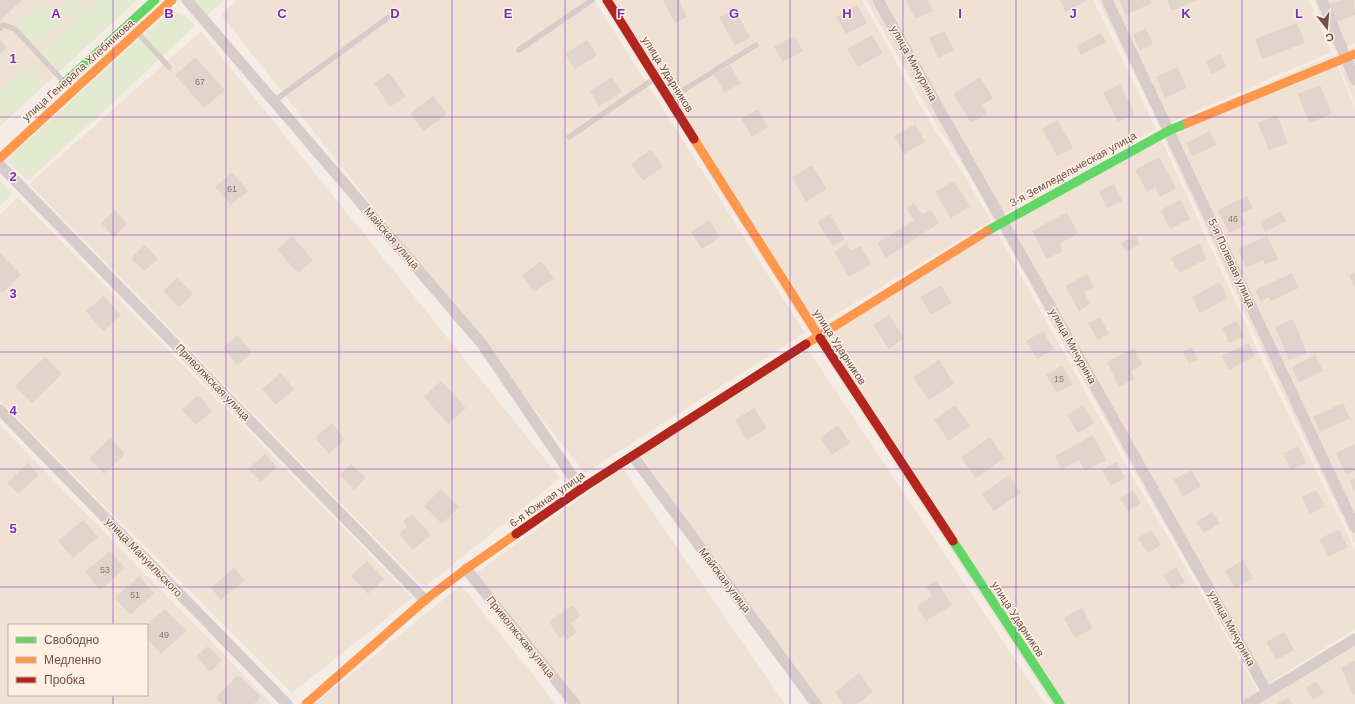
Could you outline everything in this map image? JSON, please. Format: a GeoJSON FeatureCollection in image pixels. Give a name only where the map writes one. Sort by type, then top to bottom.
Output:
{"type":"FeatureCollection","features":[{"type":"Feature","properties":{"kind":"street","name":"улица Генерала Хлебникова"},"geometry":{"type":"LineString","coordinates":[[54,93],[155,0]]}},
{"type":"Feature","properties":{"kind":"street","name":"улица Генерала Хлебникова"},"geometry":{"type":"LineString","coordinates":[[0,158],[172,0]]}},
{"type":"Feature","properties":{"kind":"street","name":"Майская улица"},"geometry":{"type":"LineString","coordinates":[[187,0],[482,344],[581,489]]}},
{"type":"Feature","properties":{"kind":"street","name":"улица Ударников"},"geometry":{"type":"LineString","coordinates":[[608,0],[818,336],[1060,704]]}},
{"type":"Feature","properties":{"kind":"street","name":"улица Мичурина"},"geometry":{"type":"LineString","coordinates":[[878,0],[1267,692]]}},
{"type":"Feature","properties":{"kind":"street","name":"5-я Полевая улица"},"geometry":{"type":"LineString","coordinates":[[1107,0],[1170,130],[1355,527]]}},
{"type":"Feature","properties":{"kind":"street"},"geometry":{"type":"LineString","coordinates":[[1322,0],[1350,55],[1355,80]]}},
{"type":"Feature","properties":{"kind":"street","name":"3-я Земледельческая улица"},"geometry":{"type":"LineString","coordinates":[[818,336],[1003,221],[1170,130],[1350,55]]}},
{"type":"Feature","properties":{"kind":"street","name":"Приволжская улица"},"geometry":{"type":"LineString","coordinates":[[0,165],[425,600]]}},
{"type":"Feature","properties":{"kind":"street","name":"6-я Южная улица"},"geometry":{"type":"LineString","coordinates":[[306,704],[425,600],[466,569],[581,489],[818,336]]}},
{"type":"Feature","properties":{"kind":"street","name":"улица Мануильского"},"geometry":{"type":"LineString","coordinates":[[0,410],[287,704]]}},
{"type":"Feature","properties":{"kind":"street","name":"Майская улица"},"geometry":{"type":"LineString","coordinates":[[633,456],[816,704]]}},
{"type":"Feature","properties":{"kind":"street","name":"Приволжская улица"},"geometry":{"type":"LineString","coordinates":[[466,569],[575,704]]}},
{"type":"Feature","properties":{"kind":"street"},"geometry":{"type":"LineString","coordinates":[[1248,704],[1355,639]]}},
{"type":"Feature","properties":{"kind":"lane"},"geometry":{"type":"LineString","coordinates":[[519,50],[592,0]]}},
{"type":"Feature","properties":{"kind":"lane"},"geometry":{"type":"LineString","coordinates":[[274,101],[396,11]]}},
{"type":"Feature","properties":{"kind":"lane"},"geometry":{"type":"LineString","coordinates":[[0,28],[3,26],[15,29],[73,91]]}},
{"type":"Feature","properties":{"kind":"lane"},"geometry":{"type":"LineString","coordinates":[[137,32],[169,67]]}},
{"type":"Feature","properties":{"kind":"lane"},"geometry":{"type":"LineString","coordinates":[[670,99],[756,45]]}},
{"type":"Feature","properties":{"kind":"lane"},"geometry":{"type":"LineString","coordinates":[[569,137],[656,78]]}},
{"type":"Feature","properties":{"kind":"shaded area"},"geometry":{"type":"Polygon","coordinates":[[[0,0],[137,0],[0,126],[0,0]]]}},
{"type":"Feature","properties":{"kind":"shaded area"},"geometry":{"type":"Polygon","coordinates":[[[237,0],[594,0],[805,333],[585,473],[221,15],[237,0]]]}},
{"type":"Feature","properties":{"kind":"shaded area"},"geometry":{"type":"Polygon","coordinates":[[[600,0],[862,0],[925,114],[966,178],[991,221],[808,331],[600,0]]]}},
{"type":"Feature","properties":{"kind":"shaded area"},"geometry":{"type":"Polygon","coordinates":[[[866,0],[1093,0],[1156,129],[1064,177],[994,220],[969,175],[928,110],[866,0]]]}},
{"type":"Feature","properties":{"kind":"shaded area"},"geometry":{"type":"Polygon","coordinates":[[[1098,0],[1309,0],[1331,52],[1160,127],[1098,0]]]}},
{"type":"Feature","properties":{"kind":"shaded area"},"geometry":{"type":"Polygon","coordinates":[[[1314,0],[1355,0],[1355,43],[1335,51],[1314,0]]]}},
{"type":"Feature","properties":{"kind":"shaded area"},"geometry":{"type":"Polygon","coordinates":[[[201,31],[560,478],[424,588],[29,184],[201,31]]]}},
{"type":"Feature","properties":{"kind":"shaded area"},"geometry":{"type":"Polygon","coordinates":[[[1355,47],[1355,103],[1335,54],[1355,47]]]}},
{"type":"Feature","properties":{"kind":"shaded area"},"geometry":{"type":"Polygon","coordinates":[[[1333,55],[1355,109],[1355,544],[1269,365],[1160,130],[1333,55]]]}},
{"type":"Feature","properties":{"kind":"shaded area"},"geometry":{"type":"Polygon","coordinates":[[[1158,132],[1265,366],[1355,550],[1355,629],[1260,689],[1128,461],[996,223],[1158,132]]]}},
{"type":"Feature","properties":{"kind":"shaded area"},"geometry":{"type":"Polygon","coordinates":[[[18,197],[412,598],[292,693],[0,401],[0,215],[18,197]]]}},
{"type":"Feature","properties":{"kind":"shaded area"},"geometry":{"type":"Polygon","coordinates":[[[993,225],[1125,463],[1258,691],[1238,704],[1052,704],[810,334],[993,225]]]}},
{"type":"Feature","properties":{"kind":"shaded area"},"geometry":{"type":"Polygon","coordinates":[[[807,348],[1045,704],[813,704],[641,455],[807,348]]]}},
{"type":"Feature","properties":{"kind":"shaded area"},"geometry":{"type":"Polygon","coordinates":[[[0,425],[272,704],[0,704],[0,425]]]}},
{"type":"Feature","properties":{"kind":"shaded area"},"geometry":{"type":"Polygon","coordinates":[[[622,468],[785,704],[582,704],[476,573],[622,468]]]}},
{"type":"Feature","properties":{"kind":"shaded area"},"geometry":{"type":"Polygon","coordinates":[[[461,585],[556,704],[315,704],[461,585]]]}},
{"type":"Feature","properties":{"kind":"shaded area"},"geometry":{"type":"Polygon","coordinates":[[[1355,644],[1355,704],[1258,704],[1355,644]]]}},
{"type":"Feature","properties":{"kind":"green space"},"geometry":{"type":"Polygon","coordinates":[[[43,0],[54,12],[67,0],[88,0],[32,52],[11,30],[43,0]]]}},
{"type":"Feature","properties":{"kind":"green space"},"geometry":{"type":"Polygon","coordinates":[[[95,0],[136,0],[54,75],[36,56],[95,0]]]}},
{"type":"Feature","properties":{"kind":"green space"},"geometry":{"type":"Polygon","coordinates":[[[194,0],[224,0],[205,17],[194,0]]]}},
{"type":"Feature","properties":{"kind":"green space"},"geometry":{"type":"Polygon","coordinates":[[[169,12],[184,15],[195,26],[28,181],[7,160],[169,12]]]}},
{"type":"Feature","properties":{"kind":"green space"},"geometry":{"type":"Polygon","coordinates":[[[26,64],[45,83],[0,124],[0,89],[26,64]]]}},
{"type":"Feature","properties":{"kind":"green space"},"geometry":{"type":"Polygon","coordinates":[[[0,180],[13,193],[0,206],[0,180]]]}},
{"type":"Feature","properties":{"kind":"building"},"geometry":{"type":"Polygon","coordinates":[[[0,0],[22,0],[0,21],[0,0]]]}},
{"type":"Feature","properties":{"kind":"building"},"geometry":{"type":"Polygon","coordinates":[[[663,0],[679,0],[687,17],[675,23],[663,0]]]}},
{"type":"Feature","properties":{"kind":"building"},"geometry":{"type":"Polygon","coordinates":[[[906,0],[928,0],[933,11],[915,19],[906,0]]]}},
{"type":"Feature","properties":{"kind":"building"},"geometry":{"type":"Polygon","coordinates":[[[1060,0],[1086,0],[1086,1],[1066,12],[1060,0]]]}},
{"type":"Feature","properties":{"kind":"building"},"geometry":{"type":"Polygon","coordinates":[[[1119,0],[1150,0],[1152,3],[1126,15],[1119,0]]]}},
{"type":"Feature","properties":{"kind":"building"},"geometry":{"type":"Polygon","coordinates":[[[1167,0],[1197,0],[1171,11],[1167,0]]]}},
{"type":"Feature","properties":{"kind":"building"},"geometry":{"type":"Polygon","coordinates":[[[1341,0],[1354,0],[1355,15],[1336,22],[1330,4],[1341,0]]]}},
{"type":"Feature","properties":{"kind":"building"},"geometry":{"type":"Polygon","coordinates":[[[857,5],[867,23],[846,34],[836,17],[857,5]]]}},
{"type":"Feature","properties":{"kind":"building"},"geometry":{"type":"Polygon","coordinates":[[[735,9],[750,38],[735,46],[719,17],[735,9]]]}},
{"type":"Feature","properties":{"kind":"building"},"geometry":{"type":"Polygon","coordinates":[[[1297,23],[1305,43],[1262,59],[1255,39],[1297,23]]]}},
{"type":"Feature","properties":{"kind":"building"},"geometry":{"type":"Polygon","coordinates":[[[1146,28],[1153,44],[1140,50],[1133,35],[1146,28]]]}},
{"type":"Feature","properties":{"kind":"building"},"geometry":{"type":"Polygon","coordinates":[[[944,31],[954,50],[938,58],[929,38],[944,31]]]}},
{"type":"Feature","properties":{"kind":"building"},"geometry":{"type":"Polygon","coordinates":[[[1101,33],[1106,42],[1081,55],[1076,46],[1101,33]]]}},
{"type":"Feature","properties":{"kind":"building"},"geometry":{"type":"Polygon","coordinates":[[[872,35],[883,53],[858,67],[847,49],[872,35]]]}},
{"type":"Feature","properties":{"kind":"building"},"geometry":{"type":"Polygon","coordinates":[[[794,36],[803,51],[783,62],[774,47],[794,36]]]}},
{"type":"Feature","properties":{"kind":"building"},"geometry":{"type":"Polygon","coordinates":[[[0,40],[7,47],[0,54],[0,40]]]}},
{"type":"Feature","properties":{"kind":"building"},"geometry":{"type":"Polygon","coordinates":[[[587,40],[597,55],[575,69],[565,54],[587,40]]]}},
{"type":"Feature","properties":{"kind":"building"},"geometry":{"type":"Polygon","coordinates":[[[1220,54],[1226,67],[1212,74],[1206,61],[1220,54]]]}},
{"type":"Feature","properties":{"kind":"building"},"geometry":{"type":"Polygon","coordinates":[[[195,57],[225,90],[204,108],[175,75],[195,57]]]}},
{"type":"Feature","properties":{"kind":"building"},"geometry":{"type":"Polygon","coordinates":[[[730,65],[741,83],[725,93],[714,75],[730,65]]]}},
{"type":"Feature","properties":{"kind":"building"},"geometry":{"type":"Polygon","coordinates":[[[1178,67],[1187,88],[1165,98],[1156,77],[1178,67]]]}},
{"type":"Feature","properties":{"kind":"building"},"geometry":{"type":"Polygon","coordinates":[[[389,73],[406,96],[390,107],[374,83],[389,73]]]}},
{"type":"Feature","properties":{"kind":"building"},"geometry":{"type":"Polygon","coordinates":[[[612,77],[622,92],[599,106],[590,91],[612,77]]]}},
{"type":"Feature","properties":{"kind":"building"},"geometry":{"type":"Polygon","coordinates":[[[980,77],[993,98],[982,105],[987,114],[971,123],[953,94],[980,77]]]}},
{"type":"Feature","properties":{"kind":"building"},"geometry":{"type":"Polygon","coordinates":[[[1120,84],[1135,114],[1118,122],[1103,93],[1120,84]]]}},
{"type":"Feature","properties":{"kind":"building"},"geometry":{"type":"Polygon","coordinates":[[[1320,85],[1332,114],[1309,123],[1298,94],[1320,85]]]}},
{"type":"Feature","properties":{"kind":"building"},"geometry":{"type":"Polygon","coordinates":[[[433,96],[447,114],[424,131],[410,114],[433,96]]]}},
{"type":"Feature","properties":{"kind":"building"},"geometry":{"type":"Polygon","coordinates":[[[758,109],[768,127],[752,137],[741,119],[758,109]]]}},
{"type":"Feature","properties":{"kind":"building"},"geometry":{"type":"Polygon","coordinates":[[[1277,115],[1288,143],[1269,150],[1258,123],[1277,115]]]}},
{"type":"Feature","properties":{"kind":"building"},"geometry":{"type":"Polygon","coordinates":[[[1058,120],[1073,148],[1057,156],[1042,129],[1058,120]]]}},
{"type":"Feature","properties":{"kind":"building"},"geometry":{"type":"Polygon","coordinates":[[[915,124],[925,142],[904,154],[894,136],[915,124]]]}},
{"type":"Feature","properties":{"kind":"building"},"geometry":{"type":"Polygon","coordinates":[[[1210,131],[1217,145],[1192,156],[1186,143],[1210,131]]]}},
{"type":"Feature","properties":{"kind":"building"},"geometry":{"type":"Polygon","coordinates":[[[651,150],[663,167],[643,181],[631,164],[651,150]]]}},
{"type":"Feature","properties":{"kind":"building"},"geometry":{"type":"Polygon","coordinates":[[[1159,157],[1176,188],[1160,197],[1155,187],[1147,192],[1135,170],[1159,157]]]}},
{"type":"Feature","properties":{"kind":"building"},"geometry":{"type":"Polygon","coordinates":[[[812,165],[827,189],[806,202],[792,177],[812,165]]]}},
{"type":"Feature","properties":{"kind":"building"},"geometry":{"type":"Polygon","coordinates":[[[232,172],[248,191],[231,205],[215,187],[232,172]]]}},
{"type":"Feature","properties":{"kind":"building"},"geometry":{"type":"Polygon","coordinates":[[[954,181],[970,206],[951,218],[935,192],[954,181]]]}},
{"type":"Feature","properties":{"kind":"building"},"geometry":{"type":"Polygon","coordinates":[[[1114,184],[1122,201],[1107,208],[1099,191],[1114,184]]]}},
{"type":"Feature","properties":{"kind":"building"},"geometry":{"type":"Polygon","coordinates":[[[1247,196],[1253,208],[1240,214],[1246,225],[1229,233],[1218,210],[1247,196]]]}},
{"type":"Feature","properties":{"kind":"building"},"geometry":{"type":"Polygon","coordinates":[[[1180,200],[1190,219],[1170,229],[1161,210],[1180,200]]]}},
{"type":"Feature","properties":{"kind":"building"},"geometry":{"type":"Polygon","coordinates":[[[914,203],[922,214],[931,210],[939,223],[886,258],[877,243],[914,220],[906,208],[914,203]]]}},
{"type":"Feature","properties":{"kind":"building"},"geometry":{"type":"Polygon","coordinates":[[[115,210],[127,224],[114,237],[101,223],[115,210]]]}},
{"type":"Feature","properties":{"kind":"building"},"geometry":{"type":"Polygon","coordinates":[[[1281,211],[1286,221],[1265,232],[1260,222],[1281,211]]]}},
{"type":"Feature","properties":{"kind":"building"},"geometry":{"type":"Polygon","coordinates":[[[1067,212],[1078,233],[1059,244],[1063,251],[1047,259],[1032,231],[1067,212]]]}},
{"type":"Feature","properties":{"kind":"building"},"geometry":{"type":"Polygon","coordinates":[[[830,214],[845,239],[833,246],[817,222],[830,214]]]}},
{"type":"Feature","properties":{"kind":"building"},"geometry":{"type":"Polygon","coordinates":[[[709,220],[720,237],[702,249],[691,232],[709,220]]]}},
{"type":"Feature","properties":{"kind":"building"},"geometry":{"type":"Polygon","coordinates":[[[1135,235],[1140,244],[1126,252],[1121,243],[1135,235]]]}},
{"type":"Feature","properties":{"kind":"building"},"geometry":{"type":"Polygon","coordinates":[[[292,236],[313,260],[298,273],[277,250],[292,236]]]}},
{"type":"Feature","properties":{"kind":"building"},"geometry":{"type":"Polygon","coordinates":[[[1267,236],[1278,259],[1265,265],[1263,260],[1246,268],[1238,249],[1267,236]]]}},
{"type":"Feature","properties":{"kind":"building"},"geometry":{"type":"Polygon","coordinates":[[[1199,243],[1207,259],[1179,273],[1171,258],[1199,243]]]}},
{"type":"Feature","properties":{"kind":"building"},"geometry":{"type":"Polygon","coordinates":[[[847,244],[851,251],[860,246],[871,264],[849,277],[834,252],[847,244]]]}},
{"type":"Feature","properties":{"kind":"building"},"geometry":{"type":"Polygon","coordinates":[[[145,245],[158,259],[144,271],[131,258],[145,245]]]}},
{"type":"Feature","properties":{"kind":"building"},"geometry":{"type":"Polygon","coordinates":[[[0,253],[21,275],[2,293],[0,291],[0,253]]]}},
{"type":"Feature","properties":{"kind":"building"},"geometry":{"type":"Polygon","coordinates":[[[541,261],[554,278],[534,292],[522,275],[541,261]]]}},
{"type":"Feature","properties":{"kind":"building"},"geometry":{"type":"Polygon","coordinates":[[[1355,272],[1355,289],[1349,275],[1355,272]]]}},
{"type":"Feature","properties":{"kind":"building"},"geometry":{"type":"Polygon","coordinates":[[[1292,273],[1299,288],[1271,301],[1269,297],[1261,301],[1255,290],[1292,273]]]}},
{"type":"Feature","properties":{"kind":"building"},"geometry":{"type":"Polygon","coordinates":[[[1087,274],[1094,287],[1084,292],[1090,304],[1079,311],[1065,286],[1087,274]]]}},
{"type":"Feature","properties":{"kind":"building"},"geometry":{"type":"Polygon","coordinates":[[[177,278],[193,294],[179,307],[163,291],[177,278]]]}},
{"type":"Feature","properties":{"kind":"building"},"geometry":{"type":"Polygon","coordinates":[[[1220,282],[1228,298],[1200,313],[1192,297],[1220,282]]]}},
{"type":"Feature","properties":{"kind":"building"},"geometry":{"type":"Polygon","coordinates":[[[941,285],[952,303],[931,315],[920,297],[941,285]]]}},
{"type":"Feature","properties":{"kind":"building"},"geometry":{"type":"Polygon","coordinates":[[[104,296],[121,315],[103,331],[86,311],[104,296]]]}},
{"type":"Feature","properties":{"kind":"building"},"geometry":{"type":"Polygon","coordinates":[[[889,315],[904,338],[889,349],[873,325],[889,315]]]}},
{"type":"Feature","properties":{"kind":"building"},"geometry":{"type":"Polygon","coordinates":[[[1100,317],[1109,334],[1098,340],[1088,323],[1100,317]]]}},
{"type":"Feature","properties":{"kind":"building"},"geometry":{"type":"Polygon","coordinates":[[[1293,319],[1307,353],[1289,360],[1275,327],[1293,319]]]}},
{"type":"Feature","properties":{"kind":"building"},"geometry":{"type":"Polygon","coordinates":[[[1237,321],[1244,336],[1229,343],[1222,328],[1237,321]]]}},
{"type":"Feature","properties":{"kind":"building"},"geometry":{"type":"Polygon","coordinates":[[[1043,331],[1054,349],[1037,359],[1026,341],[1043,331]]]}},
{"type":"Feature","properties":{"kind":"building"},"geometry":{"type":"Polygon","coordinates":[[[237,335],[252,352],[238,365],[223,348],[237,335]]]}},
{"type":"Feature","properties":{"kind":"building"},"geometry":{"type":"Polygon","coordinates":[[[1249,343],[1255,356],[1229,370],[1222,356],[1249,343]]]}},
{"type":"Feature","properties":{"kind":"building"},"geometry":{"type":"Polygon","coordinates":[[[1192,347],[1198,360],[1189,364],[1183,351],[1192,347]]]}},
{"type":"Feature","properties":{"kind":"building"},"geometry":{"type":"Polygon","coordinates":[[[1134,348],[1142,365],[1131,371],[1135,379],[1119,387],[1107,362],[1134,348]]]}},
{"type":"Feature","properties":{"kind":"building"},"geometry":{"type":"Polygon","coordinates":[[[1315,355],[1323,371],[1299,382],[1292,367],[1315,355]]]}},
{"type":"Feature","properties":{"kind":"building"},"geometry":{"type":"Polygon","coordinates":[[[45,357],[62,374],[32,403],[15,386],[45,357]]]}},
{"type":"Feature","properties":{"kind":"building"},"geometry":{"type":"Polygon","coordinates":[[[939,360],[954,384],[929,400],[913,377],[939,360]]]}},
{"type":"Feature","properties":{"kind":"building"},"geometry":{"type":"Polygon","coordinates":[[[1062,366],[1073,384],[1057,393],[1046,375],[1062,366]]]}},
{"type":"Feature","properties":{"kind":"building"},"geometry":{"type":"Polygon","coordinates":[[[281,373],[294,389],[276,405],[262,389],[281,373]]]}},
{"type":"Feature","properties":{"kind":"building"},"geometry":{"type":"Polygon","coordinates":[[[441,381],[466,408],[448,424],[424,397],[441,381]]]}},
{"type":"Feature","properties":{"kind":"building"},"geometry":{"type":"Polygon","coordinates":[[[198,395],[212,411],[196,425],[182,410],[198,395]]]}},
{"type":"Feature","properties":{"kind":"building"},"geometry":{"type":"Polygon","coordinates":[[[1343,403],[1350,418],[1320,432],[1313,417],[1343,403]]]}},
{"type":"Feature","properties":{"kind":"building"},"geometry":{"type":"Polygon","coordinates":[[[955,405],[970,426],[949,441],[934,420],[955,405]]]}},
{"type":"Feature","properties":{"kind":"building"},"geometry":{"type":"Polygon","coordinates":[[[1083,405],[1094,423],[1078,433],[1067,415],[1083,405]]]}},
{"type":"Feature","properties":{"kind":"building"},"geometry":{"type":"Polygon","coordinates":[[[754,408],[767,428],[747,440],[735,420],[754,408]]]}},
{"type":"Feature","properties":{"kind":"building"},"geometry":{"type":"Polygon","coordinates":[[[332,423],[345,439],[329,454],[315,438],[332,423]]]}},
{"type":"Feature","properties":{"kind":"building"},"geometry":{"type":"Polygon","coordinates":[[[838,425],[850,443],[832,455],[820,438],[838,425]]]}},
{"type":"Feature","properties":{"kind":"building"},"geometry":{"type":"Polygon","coordinates":[[[1093,435],[1106,460],[1085,471],[1079,460],[1062,469],[1055,456],[1093,435]]]}},
{"type":"Feature","properties":{"kind":"building"},"geometry":{"type":"Polygon","coordinates":[[[990,437],[1005,458],[976,478],[961,457],[990,437]]]}},
{"type":"Feature","properties":{"kind":"building"},"geometry":{"type":"Polygon","coordinates":[[[110,438],[125,454],[104,474],[89,458],[110,438]]]}},
{"type":"Feature","properties":{"kind":"building"},"geometry":{"type":"Polygon","coordinates":[[[1355,444],[1355,471],[1346,475],[1336,453],[1355,444]]]}},
{"type":"Feature","properties":{"kind":"building"},"geometry":{"type":"Polygon","coordinates":[[[1298,446],[1306,463],[1291,470],[1283,454],[1298,446]]]}},
{"type":"Feature","properties":{"kind":"building"},"geometry":{"type":"Polygon","coordinates":[[[265,454],[277,467],[261,482],[248,469],[265,454]]]}},
{"type":"Feature","properties":{"kind":"building"},"geometry":{"type":"Polygon","coordinates":[[[1116,462],[1125,478],[1111,486],[1102,470],[1116,462]]]}},
{"type":"Feature","properties":{"kind":"building"},"geometry":{"type":"Polygon","coordinates":[[[28,463],[39,475],[18,494],[7,483],[28,463]]]}},
{"type":"Feature","properties":{"kind":"building"},"geometry":{"type":"Polygon","coordinates":[[[351,464],[366,478],[354,490],[340,475],[351,464]]]}},
{"type":"Feature","properties":{"kind":"building"},"geometry":{"type":"Polygon","coordinates":[[[1191,470],[1201,486],[1183,497],[1173,480],[1191,470]]]}},
{"type":"Feature","properties":{"kind":"building"},"geometry":{"type":"Polygon","coordinates":[[[1009,475],[1021,493],[994,511],[982,494],[1009,475]]]}},
{"type":"Feature","properties":{"kind":"building"},"geometry":{"type":"Polygon","coordinates":[[[1355,478],[1355,492],[1350,481],[1355,478]]]}},
{"type":"Feature","properties":{"kind":"building"},"geometry":{"type":"Polygon","coordinates":[[[441,489],[459,507],[442,524],[424,506],[441,489]]]}},
{"type":"Feature","properties":{"kind":"building"},"geometry":{"type":"Polygon","coordinates":[[[1133,490],[1141,503],[1128,511],[1120,498],[1133,490]]]}},
{"type":"Feature","properties":{"kind":"building"},"geometry":{"type":"Polygon","coordinates":[[[1316,490],[1325,506],[1310,514],[1302,497],[1316,490]]]}},
{"type":"Feature","properties":{"kind":"building"},"geometry":{"type":"Polygon","coordinates":[[[1212,512],[1220,523],[1204,533],[1196,522],[1212,512]]]}},
{"type":"Feature","properties":{"kind":"building"},"geometry":{"type":"Polygon","coordinates":[[[412,514],[431,535],[413,550],[399,534],[407,527],[403,522],[412,514]]]}},
{"type":"Feature","properties":{"kind":"building"},"geometry":{"type":"Polygon","coordinates":[[[83,520],[98,537],[73,558],[58,541],[83,520]]]}},
{"type":"Feature","properties":{"kind":"building"},"geometry":{"type":"Polygon","coordinates":[[[1339,529],[1348,547],[1329,557],[1319,539],[1339,529]]]}},
{"type":"Feature","properties":{"kind":"building"},"geometry":{"type":"Polygon","coordinates":[[[1151,530],[1161,545],[1148,553],[1138,538],[1151,530]]]}},
{"type":"Feature","properties":{"kind":"building"},"geometry":{"type":"Polygon","coordinates":[[[110,551],[125,568],[100,590],[85,572],[110,551]]]}},
{"type":"Feature","properties":{"kind":"building"},"geometry":{"type":"Polygon","coordinates":[[[1243,560],[1253,578],[1235,588],[1225,571],[1243,560]]]}},
{"type":"Feature","properties":{"kind":"building"},"geometry":{"type":"Polygon","coordinates":[[[367,561],[384,579],[368,594],[351,576],[367,561]]]}},
{"type":"Feature","properties":{"kind":"building"},"geometry":{"type":"Polygon","coordinates":[[[1176,567],[1185,582],[1173,590],[1163,575],[1176,567]]]}},
{"type":"Feature","properties":{"kind":"building"},"geometry":{"type":"Polygon","coordinates":[[[234,568],[245,580],[221,600],[211,588],[234,568]]]}},
{"type":"Feature","properties":{"kind":"building"},"geometry":{"type":"Polygon","coordinates":[[[139,576],[154,593],[130,615],[115,598],[139,576]]]}},
{"type":"Feature","properties":{"kind":"building"},"geometry":{"type":"Polygon","coordinates":[[[936,580],[952,605],[926,621],[917,606],[932,596],[926,587],[936,580]]]}},
{"type":"Feature","properties":{"kind":"building"},"geometry":{"type":"Polygon","coordinates":[[[573,605],[580,616],[571,623],[577,632],[567,640],[564,635],[560,638],[549,622],[573,605]]]}},
{"type":"Feature","properties":{"kind":"building"},"geometry":{"type":"Polygon","coordinates":[[[1082,608],[1093,628],[1075,638],[1064,618],[1082,608]]]}},
{"type":"Feature","properties":{"kind":"building"},"geometry":{"type":"Polygon","coordinates":[[[165,609],[186,631],[161,654],[148,640],[148,624],[165,609]]]}},
{"type":"Feature","properties":{"kind":"building"},"geometry":{"type":"Polygon","coordinates":[[[1284,632],[1294,650],[1276,660],[1266,642],[1284,632]]]}},
{"type":"Feature","properties":{"kind":"building"},"geometry":{"type":"Polygon","coordinates":[[[208,646],[222,660],[210,672],[196,657],[208,646]]]}},
{"type":"Feature","properties":{"kind":"building"},"geometry":{"type":"Polygon","coordinates":[[[1355,661],[1355,694],[1353,695],[1341,667],[1355,661]]]}},
{"type":"Feature","properties":{"kind":"building"},"geometry":{"type":"Polygon","coordinates":[[[859,673],[873,692],[857,704],[843,704],[835,692],[859,673]]]}},
{"type":"Feature","properties":{"kind":"building"},"geometry":{"type":"Polygon","coordinates":[[[238,675],[261,697],[254,704],[222,704],[216,698],[238,675]]]}},
{"type":"Feature","properties":{"kind":"building"},"geometry":{"type":"Polygon","coordinates":[[[1316,681],[1324,693],[1313,700],[1306,688],[1316,681]]]}},
{"type":"Feature","properties":{"kind":"building"},"geometry":{"type":"Polygon","coordinates":[[[1288,697],[1292,704],[1277,704],[1288,697]]]}},
{"type":"Feature","properties":{"kind":"traffic: fast"},"geometry":{"type":"LineString","coordinates":[[62,85],[155,0]]}},
{"type":"Feature","properties":{"kind":"traffic: fast"},"geometry":{"type":"LineString","coordinates":[[987,231],[1170,130],[1187,123]]}},
{"type":"Feature","properties":{"kind":"traffic: fast"},"geometry":{"type":"LineString","coordinates":[[953,541],[1060,704]]}},
{"type":"Feature","properties":{"kind":"traffic: slow"},"geometry":{"type":"LineString","coordinates":[[0,158],[172,0]]}},
{"type":"Feature","properties":{"kind":"traffic: slow"},"geometry":{"type":"LineString","coordinates":[[1187,123],[1355,54]]}},
{"type":"Feature","properties":{"kind":"traffic: slow"},"geometry":{"type":"LineString","coordinates":[[694,139],[820,338]]}},
{"type":"Feature","properties":{"kind":"traffic: slow"},"geometry":{"type":"LineString","coordinates":[[806,344],[987,231]]}},
{"type":"Feature","properties":{"kind":"traffic: slow"},"geometry":{"type":"LineString","coordinates":[[306,704],[425,600],[516,534]]}},
{"type":"Feature","properties":{"kind":"traffic: jam"},"geometry":{"type":"LineString","coordinates":[[607,0],[694,139]]}},
{"type":"Feature","properties":{"kind":"traffic: jam"},"geometry":{"type":"LineString","coordinates":[[820,338],[953,541]]}},
{"type":"Feature","properties":{"kind":"traffic: jam"},"geometry":{"type":"LineString","coordinates":[[516,534],[581,489],[806,344]]}}]}
